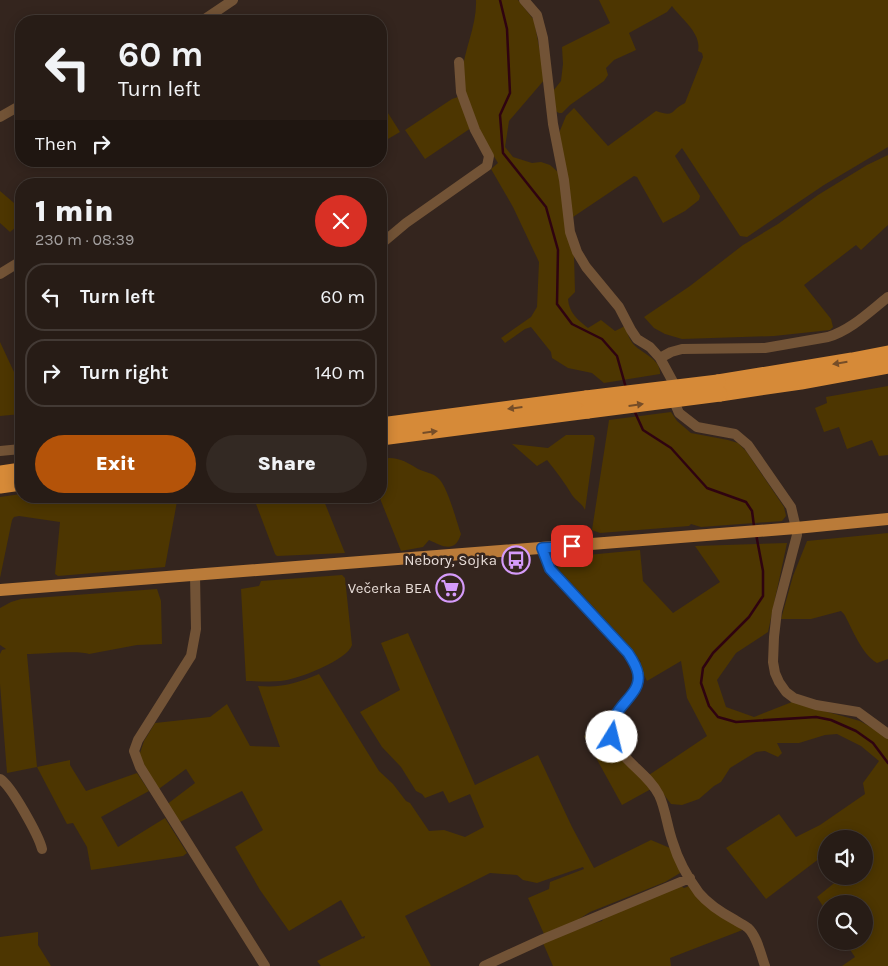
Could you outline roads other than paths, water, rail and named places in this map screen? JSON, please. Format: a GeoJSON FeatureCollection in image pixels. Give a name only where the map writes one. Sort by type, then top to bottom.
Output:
{"type":"FeatureCollection","features":[{"type":"Feature","properties":{"kind":"highway"},"geometry":{"type":"LineString","coordinates":[[719,388],[888,353]]}},
{"type":"Feature","properties":{"kind":"highway"},"geometry":{"type":"LineString","coordinates":[[387,437],[587,405],[719,388],[801,382],[888,366]]}},
{"type":"Feature","properties":{"kind":"highway"},"geometry":{"type":"LineString","coordinates":[[387,423],[587,405]]}},
{"type":"Feature","properties":{"kind":"highway"},"geometry":{"type":"LineString","coordinates":[[0,473],[15,471]]}},
{"type":"Feature","properties":{"kind":"highway"},"geometry":{"type":"LineString","coordinates":[[0,486],[15,484]]}},
{"type":"Feature","properties":{"kind":"main road"},"geometry":{"type":"LineString","coordinates":[[0,590],[888,520]]}},
{"type":"Feature","properties":{"kind":"street"},"geometry":{"type":"LineString","coordinates":[[211,15],[233,0]]}},
{"type":"Feature","properties":{"kind":"street"},"geometry":{"type":"LineString","coordinates":[[524,0],[537,15],[543,38],[553,124],[564,180],[570,232],[577,252],[586,267],[619,307],[637,338],[650,347],[660,358],[673,382],[676,406],[679,413],[697,427],[726,431],[740,438],[748,445],[791,507],[797,536],[777,611],[774,637],[775,673],[786,692],[794,698],[816,705],[858,712],[888,734]]}},
{"type":"Feature","properties":{"kind":"street"},"geometry":{"type":"LineString","coordinates":[[387,239],[487,166],[489,156],[475,130],[461,92],[459,62]]}},
{"type":"Feature","properties":{"kind":"street"},"geometry":{"type":"LineString","coordinates":[[0,117],[15,108]]}},
{"type":"Feature","properties":{"kind":"street"},"geometry":{"type":"LineString","coordinates":[[0,274],[15,265]]}},
{"type":"Feature","properties":{"kind":"street"},"geometry":{"type":"LineString","coordinates":[[660,358],[682,349],[765,348],[786,346],[828,337],[839,334],[849,328],[888,297]]}},
{"type":"Feature","properties":{"kind":"street"},"geometry":{"type":"LineString","coordinates":[[0,451],[15,450]]}},
{"type":"Feature","properties":{"kind":"street"},"geometry":{"type":"LineString","coordinates":[[542,548],[550,569],[628,653],[636,666],[639,676],[636,685],[633,693],[613,716],[610,726],[612,737],[621,752],[654,786],[659,795],[672,842],[679,860],[690,878],[710,905],[748,928],[756,942],[764,966]]}},
{"type":"Feature","properties":{"kind":"street"},"geometry":{"type":"LineString","coordinates":[[195,575],[196,629],[192,656],[138,740],[134,751],[140,768],[265,966]]}},
{"type":"Feature","properties":{"kind":"street"},"geometry":{"type":"LineString","coordinates":[[877,727],[888,722]]}},
{"type":"Feature","properties":{"kind":"street"},"geometry":{"type":"LineString","coordinates":[[0,779],[7,784],[29,820],[42,850]]}},
{"type":"Feature","properties":{"kind":"street"},"geometry":{"type":"LineString","coordinates":[[484,966],[543,939],[690,878]]}},
{"type":"Feature","properties":{"kind":"waterway"},"geometry":{"type":"LineString","coordinates":[[500,0],[507,29],[510,93],[500,115],[503,153],[546,207],[558,250],[557,304],[572,324],[602,339],[617,356],[626,388]]}},
{"type":"Feature","properties":{"kind":"waterway"},"geometry":{"type":"LineString","coordinates":[[634,410],[643,430],[671,448],[707,488],[746,502],[752,511],[754,526]]}},
{"type":"Feature","properties":{"kind":"waterway"},"geometry":{"type":"LineString","coordinates":[[756,534],[763,571],[763,596],[749,617],[713,653],[703,668],[701,683],[709,706],[718,717],[736,722],[816,717],[831,720],[856,731],[873,743],[888,763]]}},
{"type":"Feature","properties":{"kind":"place","name":"Nebory, Sojka"},"geometry":{"type":"Point","coordinates":[516,560]}},
{"type":"Feature","properties":{"kind":"place","name":"Večerka BEA"},"geometry":{"type":"Point","coordinates":[450,588]}}]}
